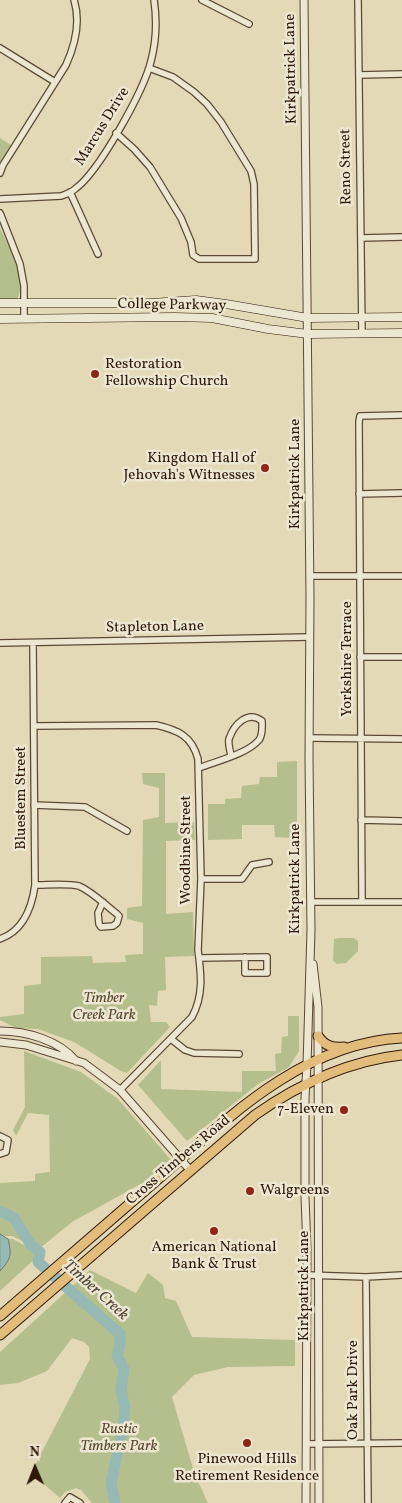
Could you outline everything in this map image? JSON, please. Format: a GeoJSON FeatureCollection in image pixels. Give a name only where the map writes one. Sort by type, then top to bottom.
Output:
{"type":"FeatureCollection","features":[{"type":"Feature","properties":{"kind":"main road"},"geometry":{"type":"LineString","coordinates":[[0,303],[151,303],[196,300],[308,318],[402,317]]}},
{"type":"Feature","properties":{"kind":"main road"},"geometry":{"type":"LineString","coordinates":[[125,302],[125,318]]}},
{"type":"Feature","properties":{"kind":"main road","name":"College Parkway"},"geometry":{"type":"LineString","coordinates":[[0,319],[212,318],[268,329],[308,334],[402,333]]}},
{"type":"Feature","properties":{"kind":"main road"},"geometry":{"type":"LineString","coordinates":[[318,1036],[323,1043],[336,1048],[354,1047]]}},
{"type":"Feature","properties":{"kind":"main road","name":"Cross Timbers Road"},"geometry":{"type":"LineString","coordinates":[[0,1316],[180,1159],[265,1090],[318,1060],[379,1040],[402,1038]]}},
{"type":"Feature","properties":{"kind":"main road","name":"Cross Timbers Road"},"geometry":{"type":"LineString","coordinates":[[0,1335],[190,1170],[272,1103],[318,1077],[356,1063],[402,1055]]}},
{"type":"Feature","properties":{"kind":"street"},"geometry":{"type":"LineString","coordinates":[[0,173],[3,165],[66,65],[75,41],[74,0]]}},
{"type":"Feature","properties":{"kind":"street","name":"Marcus Drive"},"geometry":{"type":"LineString","coordinates":[[70,192],[82,183],[101,158],[136,102],[149,68],[154,43],[156,19],[154,0]]}},
{"type":"Feature","properties":{"kind":"street"},"geometry":{"type":"LineString","coordinates":[[202,0],[249,24]]}},
{"type":"Feature","properties":{"kind":"street","name":"Kirkpatrick Lane"},"geometry":{"type":"LineString","coordinates":[[304,0],[308,318],[311,902],[304,1197],[307,1275],[306,1503]]}},
{"type":"Feature","properties":{"kind":"street","name":"Reno Street"},"geometry":{"type":"LineString","coordinates":[[358,0],[362,334]]}},
{"type":"Feature","properties":{"kind":"street"},"geometry":{"type":"LineString","coordinates":[[0,48],[55,82]]}},
{"type":"Feature","properties":{"kind":"street"},"geometry":{"type":"LineString","coordinates":[[116,133],[150,167],[181,218],[191,242],[193,255],[199,259],[255,259],[254,184],[252,171],[221,122],[207,104],[173,77],[149,68]]}},
{"type":"Feature","properties":{"kind":"street"},"geometry":{"type":"LineString","coordinates":[[359,75],[402,74]]}},
{"type":"Feature","properties":{"kind":"street"},"geometry":{"type":"LineString","coordinates":[[0,199],[61,196],[70,192],[98,254]]}},
{"type":"Feature","properties":{"kind":"street"},"geometry":{"type":"LineString","coordinates":[[0,213],[20,264],[24,286],[24,319]]}},
{"type":"Feature","properties":{"kind":"street"},"geometry":{"type":"LineString","coordinates":[[361,238],[402,237]]}},
{"type":"Feature","properties":{"kind":"street","name":"Yorkshire Terrace"},"geometry":{"type":"LineString","coordinates":[[362,902],[360,416],[402,415]]}},
{"type":"Feature","properties":{"kind":"street"},"geometry":{"type":"LineString","coordinates":[[359,494],[402,493]]}},
{"type":"Feature","properties":{"kind":"street"},"geometry":{"type":"LineString","coordinates":[[310,576],[402,576]]}},
{"type":"Feature","properties":{"kind":"street","name":"Stapleton Lane"},"geometry":{"type":"LineString","coordinates":[[0,643],[310,637]]}},
{"type":"Feature","properties":{"kind":"street","name":"Bluestem Street"},"geometry":{"type":"LineString","coordinates":[[0,939],[18,927],[26,916],[33,900],[35,884],[33,643]]}},
{"type":"Feature","properties":{"kind":"street"},"geometry":{"type":"LineString","coordinates":[[360,658],[402,657]]}},
{"type":"Feature","properties":{"kind":"street"},"geometry":{"type":"LineString","coordinates":[[199,768],[231,755],[238,755],[260,739],[262,721],[257,717],[248,716],[240,721],[229,740],[231,755]]}},
{"type":"Feature","properties":{"kind":"street","name":"Woodbine Street"},"geometry":{"type":"LineString","coordinates":[[34,726],[156,725],[174,729],[190,741],[195,749],[199,768],[201,879],[199,1001],[192,1017],[120,1090]]}},
{"type":"Feature","properties":{"kind":"street"},"geometry":{"type":"LineString","coordinates":[[310,738],[402,739]]}},
{"type":"Feature","properties":{"kind":"street"},"geometry":{"type":"LineString","coordinates":[[34,805],[84,807],[127,830]]}},
{"type":"Feature","properties":{"kind":"street"},"geometry":{"type":"LineString","coordinates":[[361,820],[402,821]]}},
{"type":"Feature","properties":{"kind":"street"},"geometry":{"type":"LineString","coordinates":[[201,879],[242,879],[252,865],[270,862]]}},
{"type":"Feature","properties":{"kind":"street"},"geometry":{"type":"LineString","coordinates":[[35,884],[77,886],[103,902],[119,916],[117,923],[113,926],[101,927],[98,924],[98,913],[103,902]]}},
{"type":"Feature","properties":{"kind":"street"},"geometry":{"type":"LineString","coordinates":[[311,902],[402,902]]}},
{"type":"Feature","properties":{"kind":"street","name":"Kirkpatrick Lane"},"geometry":{"type":"LineString","coordinates":[[310,949],[318,1007],[319,1503]]}},
{"type":"Feature","properties":{"kind":"street"},"geometry":{"type":"LineString","coordinates":[[199,958],[267,957],[267,973],[246,973],[245,958]]}},
{"type":"Feature","properties":{"kind":"street"},"geometry":{"type":"LineString","coordinates":[[0,1031],[17,1031],[39,1037],[69,1052],[76,1061]]}},
{"type":"Feature","properties":{"kind":"street"},"geometry":{"type":"LineString","coordinates":[[171,1039],[185,1050],[194,1053],[239,1054]]}},
{"type":"Feature","properties":{"kind":"street"},"geometry":{"type":"LineString","coordinates":[[0,1042],[26,1045],[84,1063],[120,1090],[190,1170]]}},
{"type":"Feature","properties":{"kind":"street"},"geometry":{"type":"LineString","coordinates":[[0,1136],[8,1140],[8,1146],[6,1152],[0,1154]]}},
{"type":"Feature","properties":{"kind":"street"},"geometry":{"type":"LineString","coordinates":[[304,1197],[319,1199]]}},
{"type":"Feature","properties":{"kind":"street"},"geometry":{"type":"LineString","coordinates":[[307,1275],[366,1277],[402,1275]]}},
{"type":"Feature","properties":{"kind":"street","name":"Oak Park Drive"},"geometry":{"type":"LineString","coordinates":[[366,1277],[368,1503]]}},
{"type":"Feature","properties":{"kind":"street"},"geometry":{"type":"LineString","coordinates":[[306,1444],[402,1443]]}},
{"type":"Feature","properties":{"kind":"street"},"geometry":{"type":"LineString","coordinates":[[65,1503],[70,1497],[80,1503]]}},
{"type":"Feature","properties":{"kind":"green space"},"geometry":{"type":"Polygon","coordinates":[[[0,138],[11,145],[0,162],[0,138]]]}},
{"type":"Feature","properties":{"kind":"green space"},"geometry":{"type":"Polygon","coordinates":[[[0,228],[19,273],[20,291],[17,299],[0,300],[0,228]]]}},
{"type":"Feature","properties":{"kind":"green space"},"geometry":{"type":"Polygon","coordinates":[[[297,761],[297,838],[275,837],[274,825],[242,825],[242,839],[208,840],[208,804],[225,804],[225,799],[241,798],[242,786],[259,784],[260,777],[277,777],[277,762],[297,761]]]}},
{"type":"Feature","properties":{"kind":"green space","name":"Timber Creek Park"},"geometry":{"type":"Polygon","coordinates":[[[142,773],[165,773],[165,823],[194,822],[195,840],[166,841],[166,914],[193,912],[194,956],[165,957],[166,990],[158,991],[157,1006],[149,1005],[151,1022],[166,1022],[170,1027],[127,1073],[74,1042],[38,1029],[16,1028],[0,1020],[0,1017],[24,1014],[24,986],[41,984],[41,957],[92,956],[93,963],[126,962],[125,955],[143,954],[143,923],[127,919],[127,908],[142,906],[143,820],[159,817],[159,788],[143,784],[142,773]]]}},
{"type":"Feature","properties":{"kind":"green space"},"geometry":{"type":"Polygon","coordinates":[[[354,938],[358,941],[358,951],[346,963],[337,964],[333,961],[334,939],[354,938]]]}},
{"type":"Feature","properties":{"kind":"green space","name":"Timber Creek Park"},"geometry":{"type":"Polygon","coordinates":[[[288,1016],[299,1016],[299,1051],[289,1067],[258,1084],[187,1141],[138,1085],[161,1060],[161,1089],[242,1092],[242,1071],[276,1071],[275,1054],[281,1053],[282,1037],[288,1036],[288,1016]]]}},
{"type":"Feature","properties":{"kind":"green space","name":"Timber Creek Park"},"geometry":{"type":"Polygon","coordinates":[[[24,1051],[81,1072],[118,1099],[171,1160],[144,1182],[72,1222],[39,1249],[12,1236],[0,1236],[0,1183],[35,1181],[35,1174],[50,1172],[49,1115],[28,1113],[16,1136],[13,1130],[25,1107],[24,1051]]]}},
{"type":"Feature","properties":{"kind":"green space"},"geometry":{"type":"Polygon","coordinates":[[[0,1238],[13,1239],[40,1254],[0,1291],[0,1238]]]}},
{"type":"Feature","properties":{"kind":"green space","name":"Rustic Timbers Park"},"geometry":{"type":"Polygon","coordinates":[[[90,1270],[136,1293],[148,1273],[163,1285],[165,1298],[176,1301],[192,1337],[295,1340],[295,1366],[228,1367],[194,1375],[172,1397],[195,1475],[208,1503],[92,1503],[81,1490],[76,1488],[65,1492],[60,1498],[31,1473],[90,1359],[89,1347],[84,1342],[72,1338],[47,1371],[18,1383],[0,1385],[0,1352],[90,1270]]]}},
{"type":"Feature","properties":{"kind":"water"},"geometry":{"type":"Polygon","coordinates":[[[0,1234],[8,1239],[10,1253],[8,1260],[0,1271],[0,1234]]]}},
{"type":"Feature","properties":{"kind":"waterway","name":"Timber Creek"},"geometry":{"type":"LineString","coordinates":[[0,1211],[14,1218],[31,1245],[40,1252],[38,1262],[120,1334],[117,1356],[124,1369],[121,1390],[125,1408],[123,1427],[111,1483],[115,1503]]}},
{"type":"Feature","properties":{"kind":"place","name":"Restoration Fellowship Church"},"geometry":{"type":"Point","coordinates":[95,374]}},
{"type":"Feature","properties":{"kind":"place","name":"Kingdom Hall of Jehovah's Witnesses"},"geometry":{"type":"Point","coordinates":[265,468]}},
{"type":"Feature","properties":{"kind":"place","name":"7-Eleven"},"geometry":{"type":"Point","coordinates":[344,1110]}},
{"type":"Feature","properties":{"kind":"place","name":"Walgreens"},"geometry":{"type":"Point","coordinates":[250,1191]}},
{"type":"Feature","properties":{"kind":"place","name":"American National Bank & Trust"},"geometry":{"type":"Point","coordinates":[214,1231]}},
{"type":"Feature","properties":{"kind":"place","name":"Pinewood Hills Retirement Residence"},"geometry":{"type":"Point","coordinates":[247,1443]}}]}
